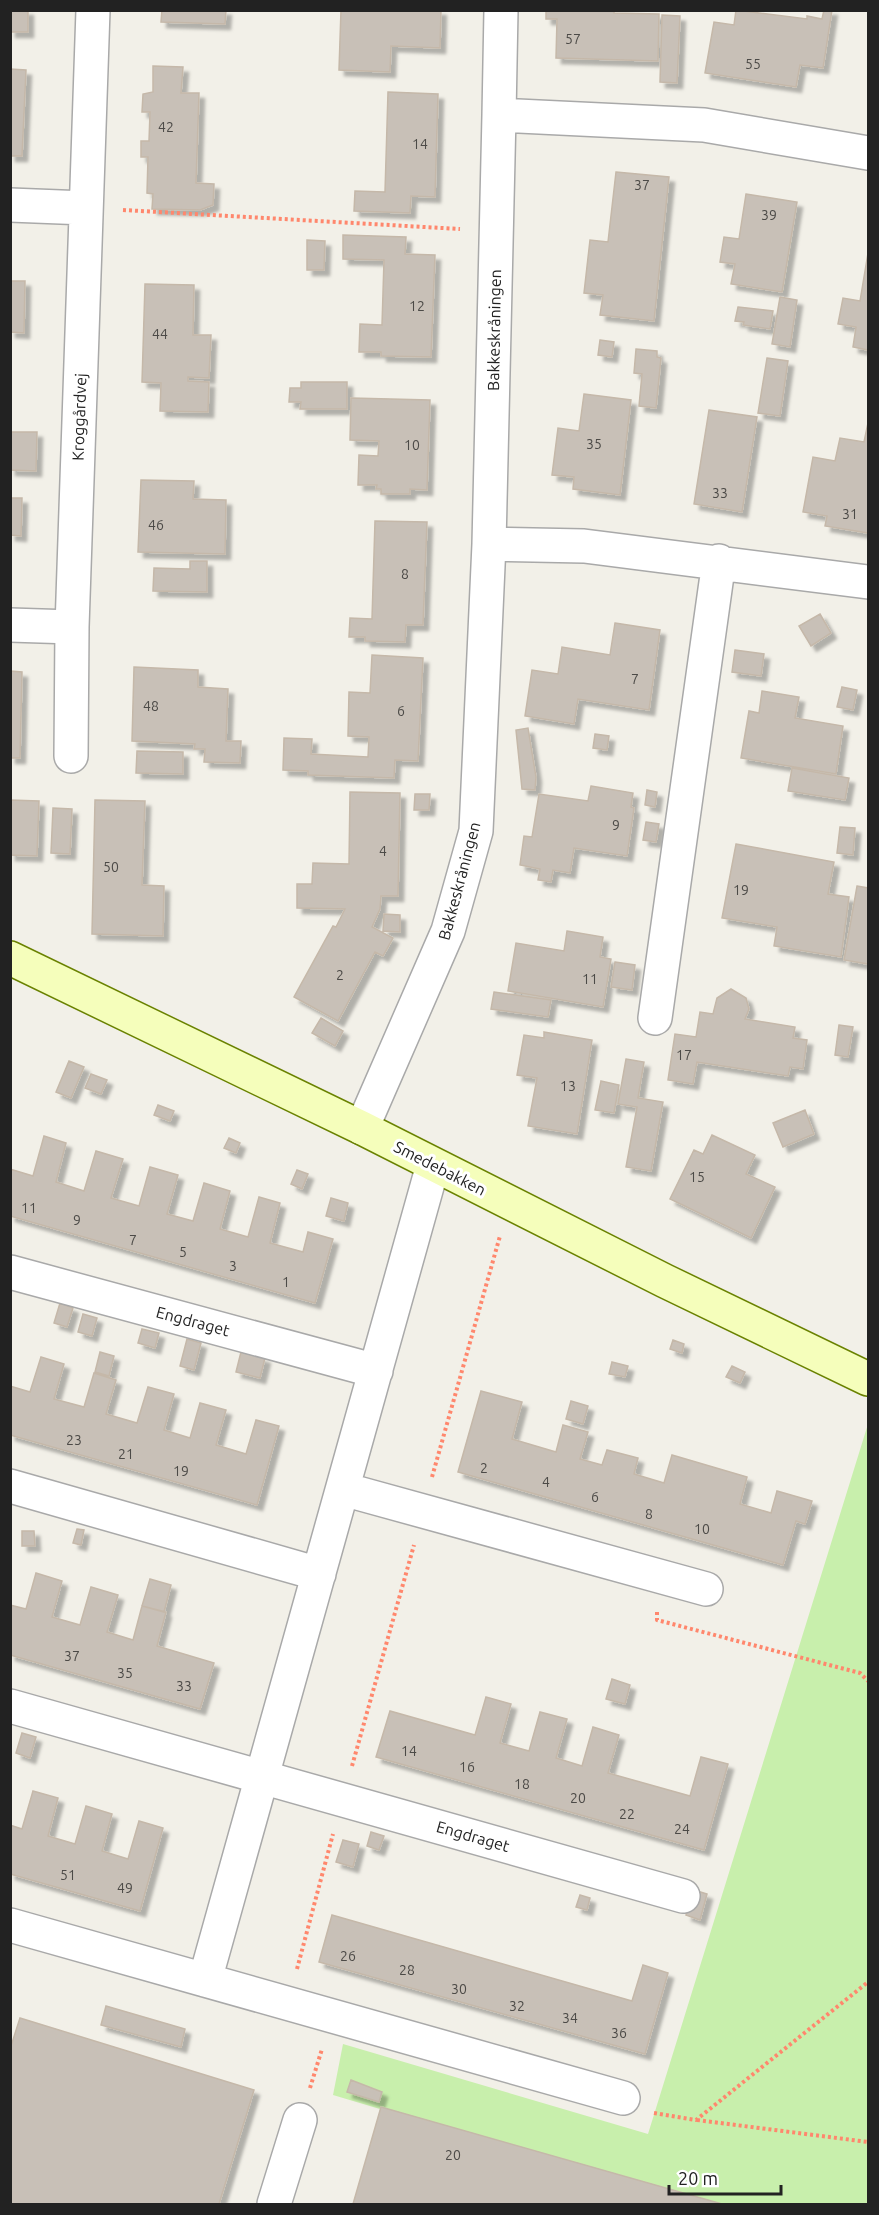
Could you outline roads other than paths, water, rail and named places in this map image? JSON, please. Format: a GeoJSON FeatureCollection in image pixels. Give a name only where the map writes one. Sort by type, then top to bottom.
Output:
{"type":"FeatureCollection","features":[{"type":"Feature","properties":{"kind":"street","name":"Kroggårdvej"},"geometry":{"type":"LineString","coordinates":[[71,756],[72,627],[93,10]]}},
{"type":"Feature","properties":{"kind":"street","name":"Bakkeskråningen"},"geometry":{"type":"LineString","coordinates":[[362,1128],[448,932],[476,831],[489,544],[501,10]]}},
{"type":"Feature","properties":{"kind":"street"},"geometry":{"type":"LineString","coordinates":[[499,115],[704,125],[868,153]]}},
{"type":"Feature","properties":{"kind":"street"},"geometry":{"type":"LineString","coordinates":[[10,205],[86,208]]}},
{"type":"Feature","properties":{"kind":"street"},"geometry":{"type":"LineString","coordinates":[[489,544],[584,546],[719,561],[868,582]]}},
{"type":"Feature","properties":{"kind":"street"},"geometry":{"type":"LineString","coordinates":[[655,1018],[719,561]]}},
{"type":"Feature","properties":{"kind":"street"},"geometry":{"type":"LineString","coordinates":[[10,625],[72,627]]}},
{"type":"Feature","properties":{"kind":"street","name":"Smedebakken"},"geometry":{"type":"LineString","coordinates":[[10,957],[868,1378]]}},
{"type":"Feature","properties":{"kind":"street"},"geometry":{"type":"LineString","coordinates":[[205,1980],[433,1165]]}},
{"type":"Feature","properties":{"kind":"street","name":"Engdraget"},"geometry":{"type":"LineString","coordinates":[[10,1272],[376,1371]]}},
{"type":"Feature","properties":{"kind":"street"},"geometry":{"type":"LineString","coordinates":[[10,1486],[318,1574]]}},
{"type":"Feature","properties":{"kind":"street"},"geometry":{"type":"LineString","coordinates":[[343,1490],[706,1590]]}},
{"type":"Feature","properties":{"kind":"street","name":"Engdraget"},"geometry":{"type":"LineString","coordinates":[[10,1706],[683,1896]]}},
{"type":"Feature","properties":{"kind":"street"},"geometry":{"type":"LineString","coordinates":[[10,1925],[623,2098]]}},
{"type":"Feature","properties":{"kind":"street"},"geometry":{"type":"LineString","coordinates":[[274,2205],[300,2120]]}}]}
